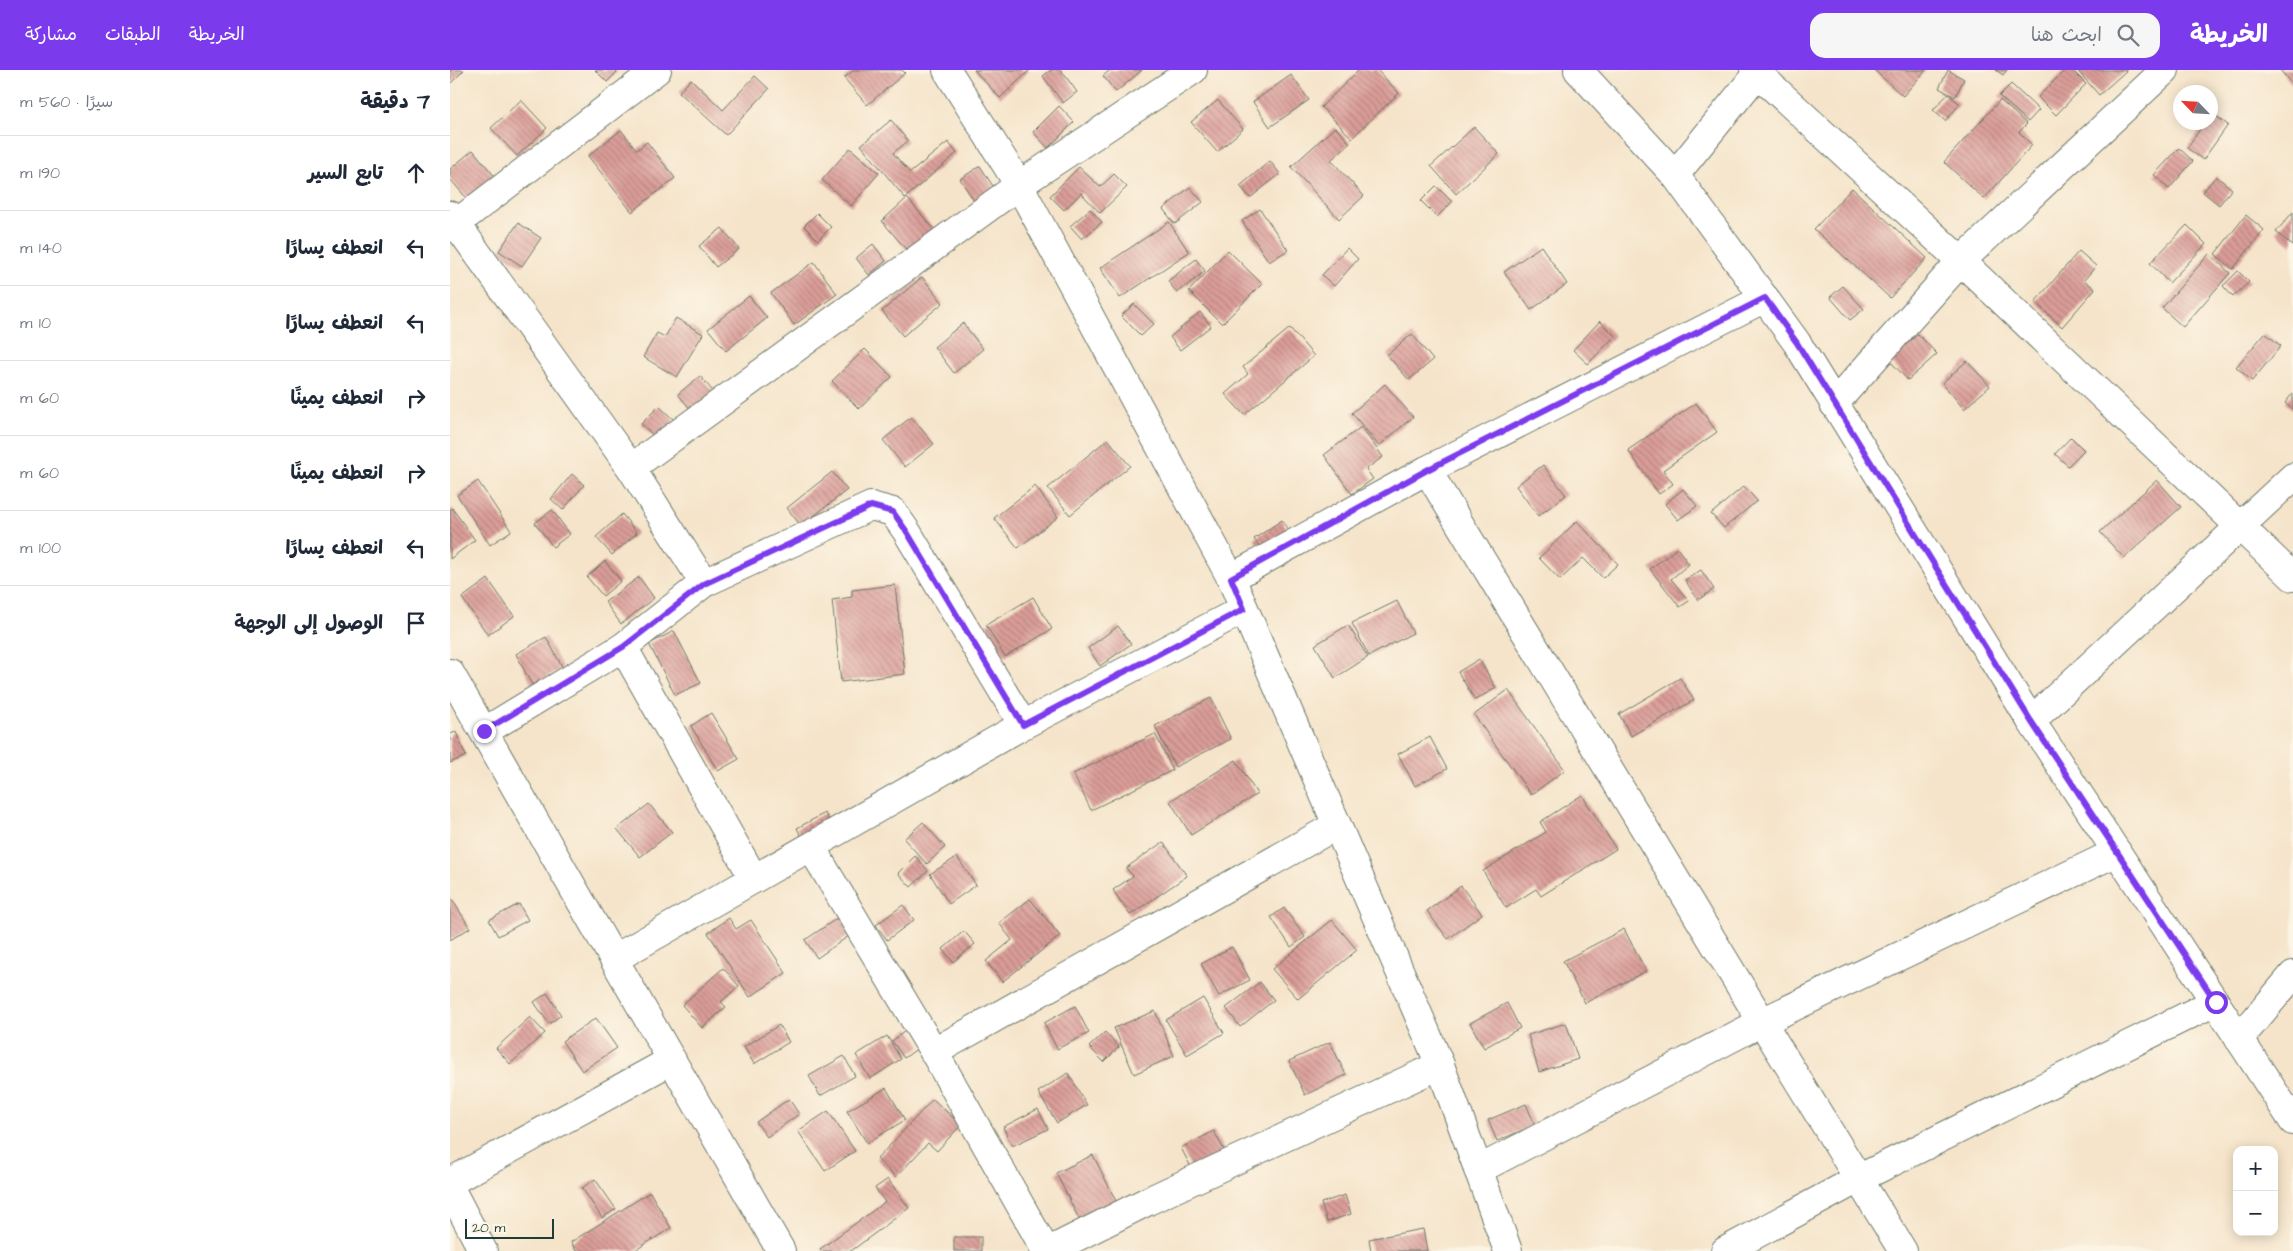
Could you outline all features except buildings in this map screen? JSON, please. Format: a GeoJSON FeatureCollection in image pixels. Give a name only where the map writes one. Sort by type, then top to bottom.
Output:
{"type":"FeatureCollection","features":[{"type":"Feature","properties":{"kind":"street"},"geometry":{"type":"LineString","coordinates":[[657,70],[452,223],[631,468],[704,584]]}},
{"type":"Feature","properties":{"kind":"street"},"geometry":{"type":"LineString","coordinates":[[947,70],[1019,184],[1231,578],[1440,1065],[1508,1251]]}},
{"type":"Feature","properties":{"kind":"street"},"geometry":{"type":"LineString","coordinates":[[631,468],[1019,184],[1193,70]]}},
{"type":"Feature","properties":{"kind":"street"},"geometry":{"type":"LineString","coordinates":[[1578,70],[1675,175],[1797,343],[2031,721],[2293,1121]]}},
{"type":"Feature","properties":{"kind":"street"},"geometry":{"type":"LineString","coordinates":[[1834,404],[1961,261],[2165,70]]}},
{"type":"Feature","properties":{"kind":"street"},"geometry":{"type":"LineString","coordinates":[[1675,175],[1757,71],[1961,261],[2293,577]]}},
{"type":"Feature","properties":{"kind":"street"},"geometry":{"type":"LineString","coordinates":[[1231,578],[1427,470],[1765,298]]}},
{"type":"Feature","properties":{"kind":"street"},"geometry":{"type":"LineString","coordinates":[[1427,470],[1903,1251]]}},
{"type":"Feature","properties":{"kind":"street"},"geometry":{"type":"LineString","coordinates":[[2031,721],[2293,477]]}},
{"type":"Feature","properties":{"kind":"street"},"geometry":{"type":"LineString","coordinates":[[484,731],[623,647],[704,584],[871,506],[893,512],[1023,725]]}},
{"type":"Feature","properties":{"kind":"street"},"geometry":{"type":"LineString","coordinates":[[614,959],[1023,725],[1244,609]]}},
{"type":"Feature","properties":{"kind":"street"},"geometry":{"type":"LineString","coordinates":[[623,647],[754,879]]}},
{"type":"Feature","properties":{"kind":"street"},"geometry":{"type":"LineString","coordinates":[[450,673],[781,1251]]}},
{"type":"Feature","properties":{"kind":"street"},"geometry":{"type":"LineString","coordinates":[[934,1052],[1336,825]]}},
{"type":"Feature","properties":{"kind":"street"},"geometry":{"type":"LineString","coordinates":[[811,847],[934,1052],[1048,1251],[1148,1201],[1440,1065]]}},
{"type":"Feature","properties":{"kind":"street"},"geometry":{"type":"LineString","coordinates":[[1478,1170],[1762,1022],[2117,852]]}},
{"type":"Feature","properties":{"kind":"street"},"geometry":{"type":"LineString","coordinates":[[2240,1039],[2293,975]]}},
{"type":"Feature","properties":{"kind":"street"},"geometry":{"type":"LineString","coordinates":[[1725,1251],[1860,1178],[2216,1002]]}},
{"type":"Feature","properties":{"kind":"street"},"geometry":{"type":"LineString","coordinates":[[450,1182],[672,1060]]}},
{"type":"Feature","properties":{"kind":"street"},"geometry":{"type":"LineString","coordinates":[[450,1188],[484,1251]]}},
{"type":"Feature","properties":{"kind":"route"},"geometry":{"type":"LineString","coordinates":[[484,731],[623,647],[704,584],[871,506],[893,512],[907,532],[1023,725],[1244,609],[1231,578],[1427,470],[1765,298],[1797,343],[2031,721],[2216,1002]]}}]}
